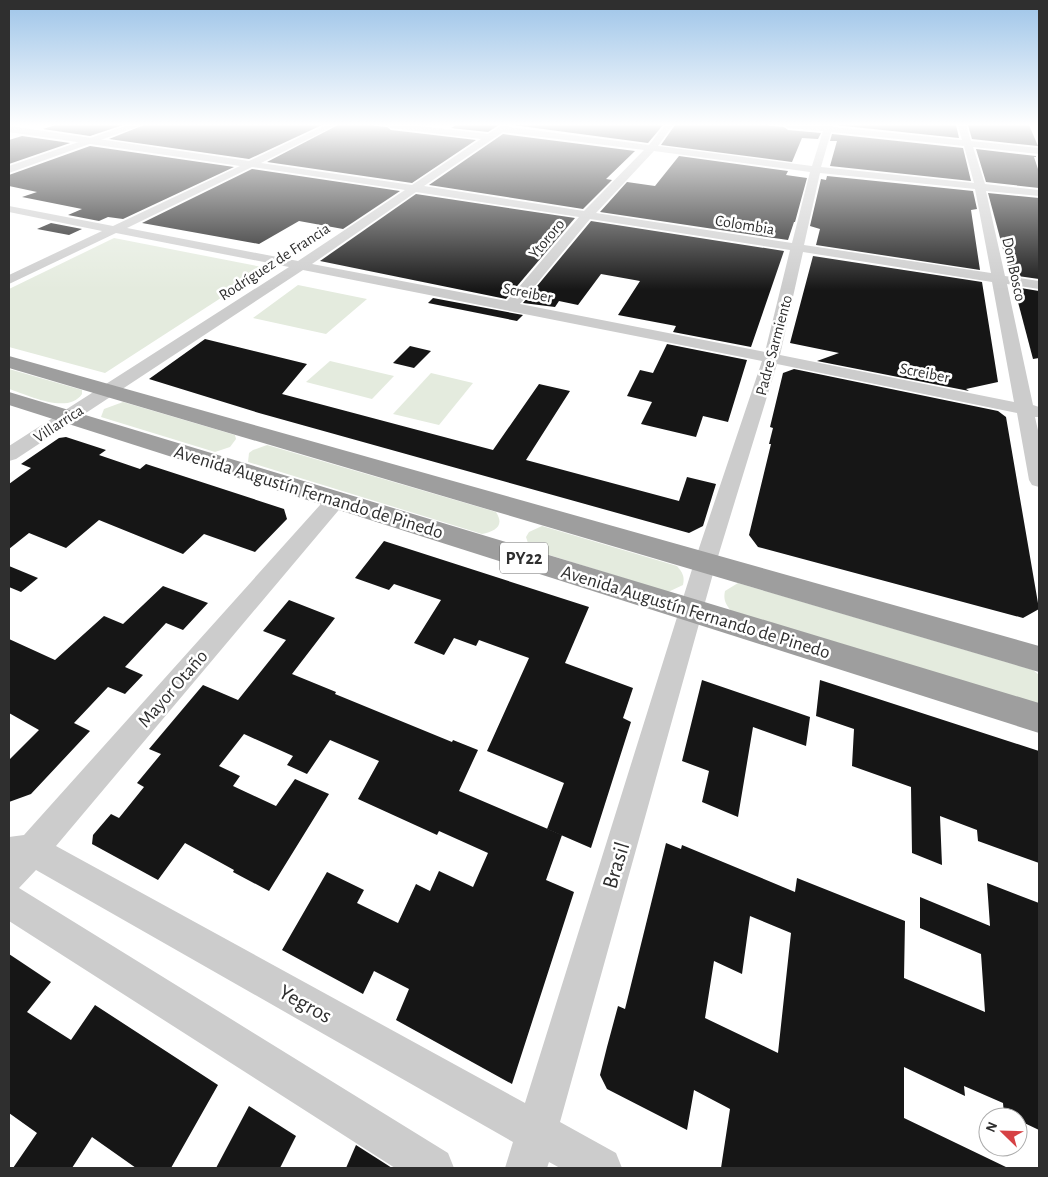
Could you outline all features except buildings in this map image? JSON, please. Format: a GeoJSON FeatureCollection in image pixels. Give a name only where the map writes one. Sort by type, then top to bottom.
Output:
{"type":"FeatureCollection","features":[{"type":"Feature","properties":{"kind":"highway","name":"Avenida Augustín Fernando de Pinedo"},"geometry":{"type":"LineString","coordinates":[[9,362],[1039,659]]}},
{"type":"Feature","properties":{"kind":"highway","name":"Avenida Augustín Fernando de Pinedo"},"geometry":{"type":"LineString","coordinates":[[9,398],[1039,718]]}},
{"type":"Feature","properties":{"kind":"street"},"geometry":{"type":"LineString","coordinates":[[9,280],[217,180]]}},
{"type":"Feature","properties":{"kind":"street","name":"Colombia"},"geometry":{"type":"LineString","coordinates":[[356,180],[1039,285]]}},
{"type":"Feature","properties":{"kind":"street","name":"Rodríguez de Francia"},"geometry":{"type":"LineString","coordinates":[[107,390],[300,266],[426,180]]}},
{"type":"Feature","properties":{"kind":"street","name":"Ytororo"},"geometry":{"type":"LineString","coordinates":[[510,306],[587,214],[621,180]]}},
{"type":"Feature","properties":{"kind":"street","name":"Padre Sarmiento"},"geometry":{"type":"LineString","coordinates":[[705,563],[772,359],[813,180]]}},
{"type":"Feature","properties":{"kind":"street"},"geometry":{"type":"LineString","coordinates":[[925,180],[1039,193]]}},
{"type":"Feature","properties":{"kind":"street","name":"Don Bosco"},"geometry":{"type":"LineString","coordinates":[[978,180],[1032,411],[1039,480]]}},
{"type":"Feature","properties":{"kind":"street","name":"Screiber"},"geometry":{"type":"LineString","coordinates":[[9,209],[510,306],[1032,411]]}},
{"type":"Feature","properties":{"kind":"street","name":"Villarrica"},"geometry":{"type":"LineString","coordinates":[[9,455],[107,390]]}},
{"type":"Feature","properties":{"kind":"street","name":"Mayor Otaño"},"geometry":{"type":"LineString","coordinates":[[17,860],[336,500]]}},
{"type":"Feature","properties":{"kind":"street","name":"Brasil"},"geometry":{"type":"LineString","coordinates":[[526,1168],[705,563]]}},
{"type":"Feature","properties":{"kind":"street","name":"Yegros"},"geometry":{"type":"LineString","coordinates":[[17,860],[536,1130],[600,1168]]}},
{"type":"Feature","properties":{"kind":"street"},"geometry":{"type":"LineString","coordinates":[[9,901],[433,1168]]}},
{"type":"Feature","properties":{"kind":"shaded area"},"geometry":{"type":"Polygon","coordinates":[[[114,238],[267,268],[105,373],[9,347],[9,289],[114,238]]]}},
{"type":"Feature","properties":{"kind":"shaded area"},"geometry":{"type":"Polygon","coordinates":[[[298,285],[367,299],[326,334],[253,318],[298,285]]]}},
{"type":"Feature","properties":{"kind":"shaded area"},"geometry":{"type":"Polygon","coordinates":[[[330,361],[394,376],[372,399],[306,382],[330,361]]]}},
{"type":"Feature","properties":{"kind":"shaded area"},"geometry":{"type":"Polygon","coordinates":[[[9,369],[82,390],[82,394],[76,400],[67,403],[47,402],[26,395],[9,389],[9,369]]]}},
{"type":"Feature","properties":{"kind":"shaded area"},"geometry":{"type":"Polygon","coordinates":[[[431,373],[473,383],[439,425],[393,414],[431,373]]]}},
{"type":"Feature","properties":{"kind":"shaded area"},"geometry":{"type":"Polygon","coordinates":[[[123,402],[235,435],[236,439],[230,447],[215,452],[101,417],[104,409],[123,402]]]}},
{"type":"Feature","properties":{"kind":"shaded area"},"geometry":{"type":"Polygon","coordinates":[[[267,445],[496,512],[499,517],[499,524],[495,529],[482,534],[248,462],[249,453],[267,445]]]}},
{"type":"Feature","properties":{"kind":"shaded area"},"geometry":{"type":"Polygon","coordinates":[[[542,526],[677,566],[683,574],[683,585],[668,592],[530,549],[526,537],[529,532],[542,526]]]}},
{"type":"Feature","properties":{"kind":"shaded area"},"geometry":{"type":"Polygon","coordinates":[[[738,583],[1033,670],[1039,675],[1039,704],[731,611],[725,602],[725,591],[738,583]]]}}]}
